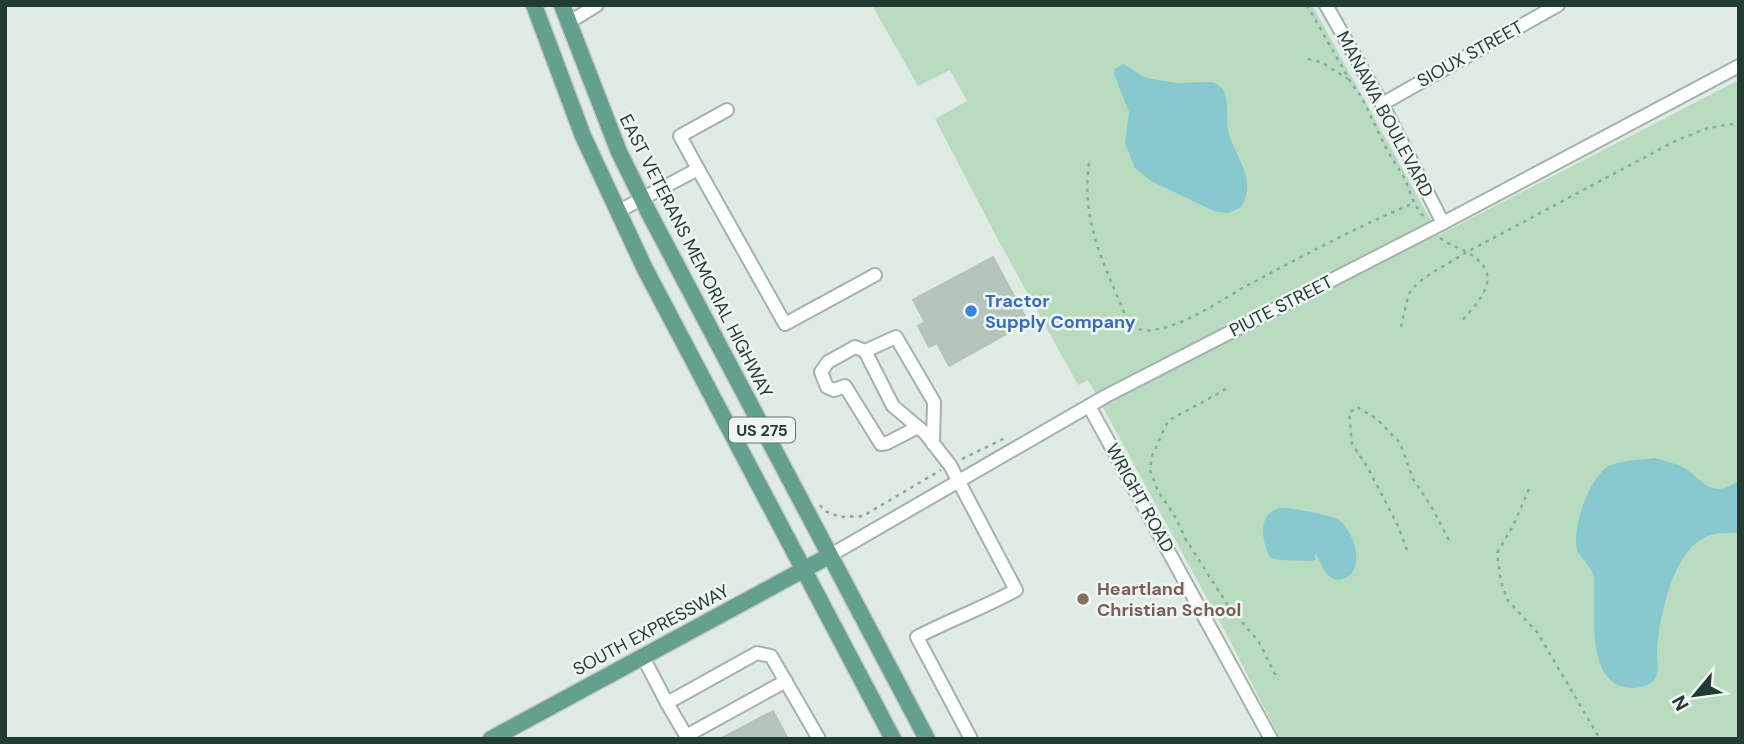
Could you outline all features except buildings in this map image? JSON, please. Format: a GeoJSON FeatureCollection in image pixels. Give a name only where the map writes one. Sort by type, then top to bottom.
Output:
{"type":"FeatureCollection","features":[{"type":"Feature","properties":{"kind":"main road","name":"US 275"},"geometry":{"type":"LineString","coordinates":[[534,5],[583,136],[617,212],[893,739]]}},
{"type":"Feature","properties":{"kind":"main road","name":"EAST VETERANS MEMORIAL HIGHWAY"},"geometry":{"type":"LineString","coordinates":[[562,5],[619,152],[642,200],[828,556]]}},
{"type":"Feature","properties":{"kind":"main road","name":"US 275"},"geometry":{"type":"LineString","coordinates":[[828,556],[927,739]]}},
{"type":"Feature","properties":{"kind":"main road","name":"SOUTH EXPRESSWAY"},"geometry":{"type":"LineString","coordinates":[[491,739],[828,556]]}},
{"type":"Feature","properties":{"kind":"street"},"geometry":{"type":"LineString","coordinates":[[568,23],[597,5]]}},
{"type":"Feature","properties":{"kind":"street","name":"MANAWA BOULEVARD"},"geometry":{"type":"LineString","coordinates":[[1326,5],[1382,104],[1443,223]]}},
{"type":"Feature","properties":{"kind":"street","name":"SIOUX STREET"},"geometry":{"type":"LineString","coordinates":[[1382,104],[1558,5]]}},
{"type":"Feature","properties":{"kind":"street","name":"PIUTE STREET"},"geometry":{"type":"LineString","coordinates":[[828,556],[1089,406],[1443,223],[1739,65]]}},
{"type":"Feature","properties":{"kind":"street"},"geometry":{"type":"LineString","coordinates":[[727,110],[680,136],[785,324],[875,275]]}},
{"type":"Feature","properties":{"kind":"street"},"geometry":{"type":"LineString","coordinates":[[617,212],[698,169]]}},
{"type":"Feature","properties":{"kind":"street"},"geometry":{"type":"LineString","coordinates":[[865,351],[896,337],[934,402],[933,444]]}},
{"type":"Feature","properties":{"kind":"street"},"geometry":{"type":"LineString","coordinates":[[918,427],[887,443],[881,443],[845,386],[834,390],[827,387],[821,372],[828,362],[855,347],[865,351],[893,406],[918,427],[950,465],[1016,590],[979,610],[961,615],[917,637],[971,739]]}},
{"type":"Feature","properties":{"kind":"street","name":"WRIGHT ROAD"},"geometry":{"type":"LineString","coordinates":[[1089,406],[1271,739]]}},
{"type":"Feature","properties":{"kind":"street"},"geometry":{"type":"LineString","coordinates":[[667,703],[757,653],[771,656],[819,739]]}},
{"type":"Feature","properties":{"kind":"street"},"geometry":{"type":"LineString","coordinates":[[643,657],[687,737],[786,681]]}},
{"type":"Feature","properties":{"kind":"path"},"geometry":{"type":"LineString","coordinates":[[1089,163],[1087,179],[1092,233],[1129,323],[1142,330],[1161,328],[1193,315],[1291,262],[1414,202],[1405,179],[1387,150],[1362,98],[1307,5]]}},
{"type":"Feature","properties":{"kind":"path"},"geometry":{"type":"LineString","coordinates":[[1308,59],[1321,62],[1350,81]]}},
{"type":"Feature","properties":{"kind":"path"},"geometry":{"type":"LineString","coordinates":[[1401,327],[1408,296],[1425,277],[1467,252],[1693,133],[1739,123]]}},
{"type":"Feature","properties":{"kind":"path"},"geometry":{"type":"LineString","coordinates":[[1460,323],[1482,297],[1487,284],[1485,269],[1467,252]]}},
{"type":"Feature","properties":{"kind":"path"},"geometry":{"type":"LineString","coordinates":[[1226,389],[1168,421],[1152,456],[1150,470],[1158,491],[1176,518],[1185,538],[1227,604],[1259,642],[1278,680]]}},
{"type":"Feature","properties":{"kind":"path"},"geometry":{"type":"LineString","coordinates":[[1407,550],[1398,526],[1368,468],[1352,444],[1349,414],[1357,407],[1377,419],[1400,443],[1413,479],[1450,542]]}},
{"type":"Feature","properties":{"kind":"path"},"geometry":{"type":"LineString","coordinates":[[1529,489],[1497,554],[1504,593],[1512,607],[1537,632],[1600,739]]}},
{"type":"Feature","properties":{"kind":"green space"},"geometry":{"type":"Polygon","coordinates":[[[872,5],[1312,5],[1439,235],[1739,80],[1739,739],[1280,739],[1234,648],[1088,380],[1078,385],[935,119],[967,101],[950,70],[918,86],[872,5]]]}},
{"type":"Feature","properties":{"kind":"water"},"geometry":{"type":"Polygon","coordinates":[[[1123,64],[1144,77],[1178,83],[1211,82],[1223,89],[1226,95],[1228,130],[1246,177],[1247,187],[1240,208],[1228,213],[1214,211],[1151,181],[1135,168],[1125,143],[1129,112],[1114,74],[1115,69],[1123,64]]]}},
{"type":"Feature","properties":{"kind":"water"},"geometry":{"type":"Polygon","coordinates":[[[1655,458],[1686,469],[1715,489],[1730,486],[1739,480],[1739,533],[1720,533],[1706,537],[1692,547],[1683,559],[1669,588],[1665,604],[1659,635],[1656,676],[1646,686],[1630,688],[1615,684],[1605,674],[1599,660],[1594,626],[1594,578],[1577,550],[1577,529],[1589,490],[1603,470],[1616,463],[1655,458]]]}},
{"type":"Feature","properties":{"kind":"water"},"geometry":{"type":"Polygon","coordinates":[[[1282,508],[1321,514],[1340,521],[1350,533],[1356,550],[1355,567],[1351,573],[1341,579],[1331,577],[1325,572],[1315,553],[1315,560],[1312,561],[1279,560],[1270,557],[1263,527],[1268,515],[1282,508]]]}},
{"type":"Feature","properties":{"kind":"place","name":"Tractor Supply Company"},"geometry":{"type":"Point","coordinates":[971,311]}},
{"type":"Feature","properties":{"kind":"place","name":"Heartland Christian School"},"geometry":{"type":"Point","coordinates":[1083,599]}}]}
